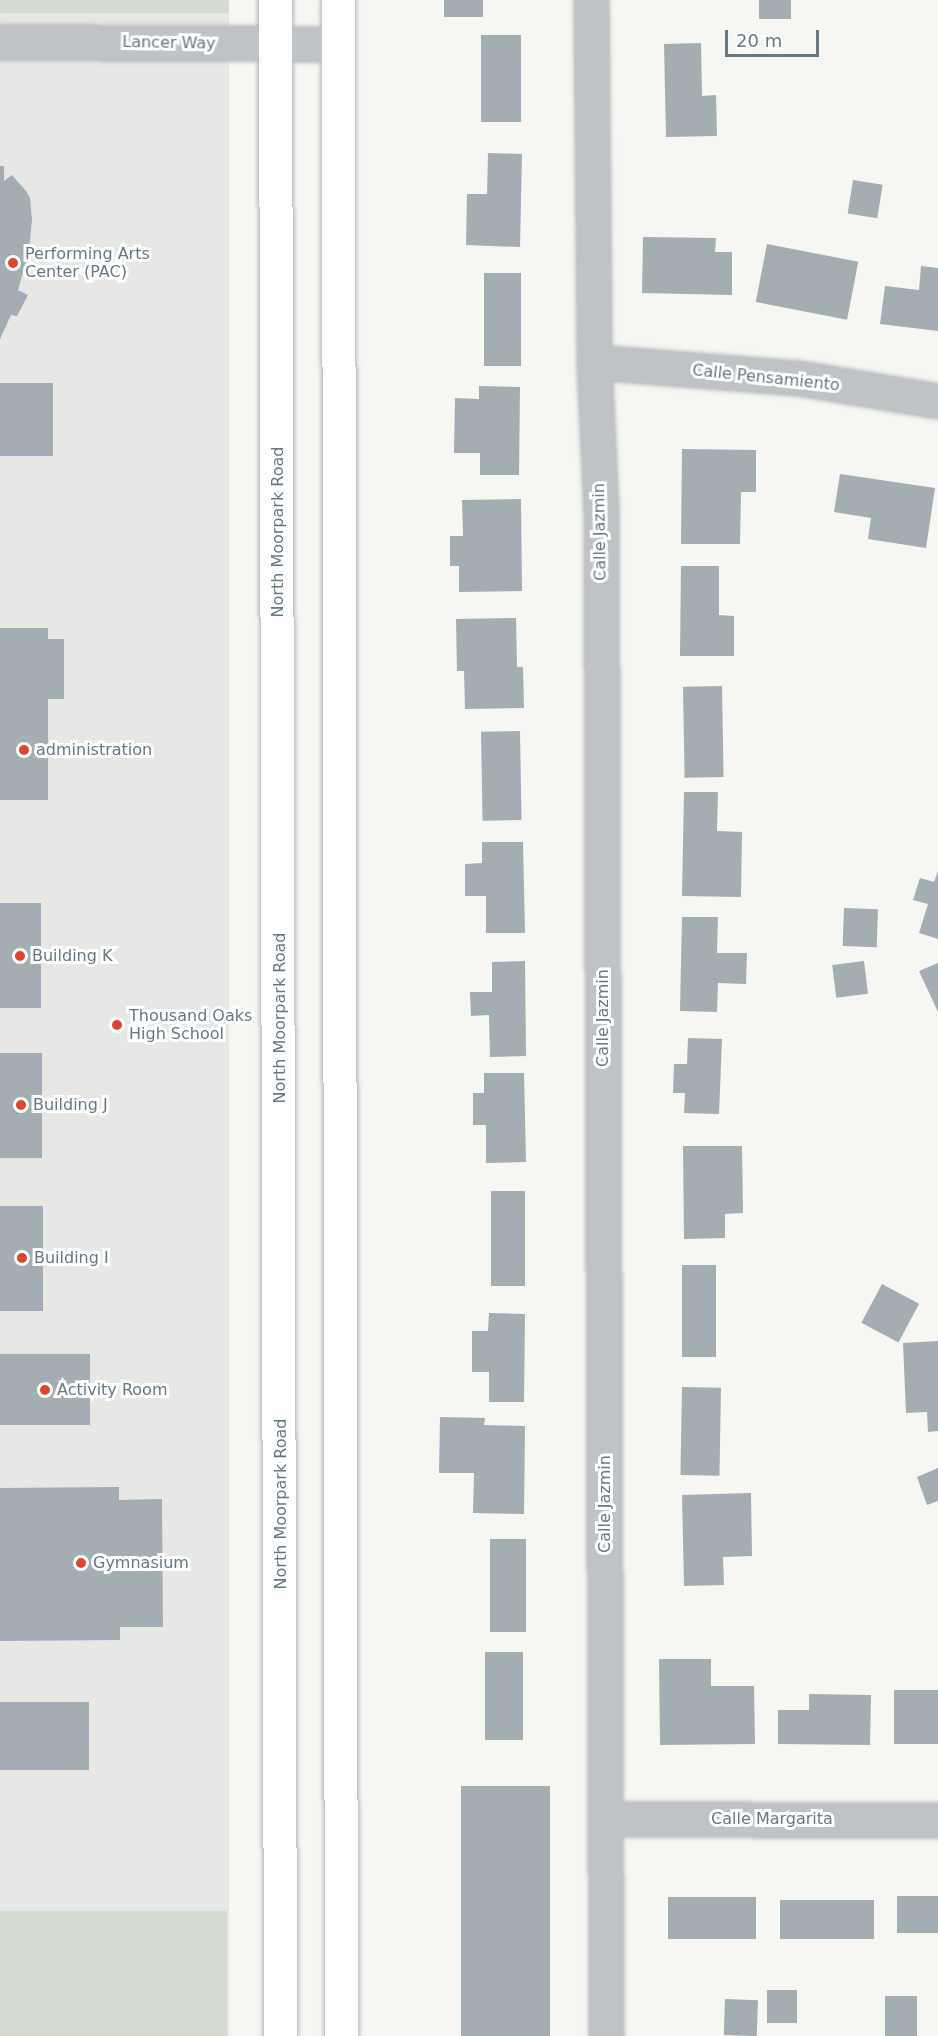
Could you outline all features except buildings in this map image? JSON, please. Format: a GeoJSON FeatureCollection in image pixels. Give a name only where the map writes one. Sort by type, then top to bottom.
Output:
{"type":"FeatureCollection","features":[{"type":"Feature","properties":{"kind":"main road","name":"North Moorpark Road"},"geometry":{"type":"LineString","coordinates":[[276,0],[280,2036]]}},
{"type":"Feature","properties":{"kind":"main road"},"geometry":{"type":"LineString","coordinates":[[338,0],[341,2036]]}},
{"type":"Feature","properties":{"kind":"street","name":"Calle Jazmin"},"geometry":{"type":"LineString","coordinates":[[591,0],[594,362],[601,513],[606,2036]]}},
{"type":"Feature","properties":{"kind":"street","name":"Lancer Way"},"geometry":{"type":"LineString","coordinates":[[0,42],[338,44]]}},
{"type":"Feature","properties":{"kind":"street","name":"Calle Pensamiento"},"geometry":{"type":"LineString","coordinates":[[594,362],[799,378],[938,401]]}},
{"type":"Feature","properties":{"kind":"street","name":"Calle Margarita"},"geometry":{"type":"LineString","coordinates":[[606,1819],[938,1820]]}},
{"type":"Feature","properties":{"kind":"shaded area"},"geometry":{"type":"Polygon","coordinates":[[[0,0],[229,0],[229,13],[0,13],[0,0]]]}},
{"type":"Feature","properties":{"kind":"shaded area","name":"Thousand Oaks High School"},"geometry":{"type":"Polygon","coordinates":[[[0,13],[229,13],[229,2036],[0,2036],[0,13]]]}},
{"type":"Feature","properties":{"kind":"shaded area"},"geometry":{"type":"Polygon","coordinates":[[[0,1911],[227,1911],[227,2036],[0,2036],[0,1911]]]}},
{"type":"Feature","properties":{"kind":"place","name":"Performing Arts Center (PAC)"},"geometry":{"type":"Point","coordinates":[13,263]}},
{"type":"Feature","properties":{"kind":"place","name":"administration"},"geometry":{"type":"Point","coordinates":[24,750]}},
{"type":"Feature","properties":{"kind":"place","name":"Building K"},"geometry":{"type":"Point","coordinates":[20,956]}},
{"type":"Feature","properties":{"kind":"place","name":"Thousand Oaks High School"},"geometry":{"type":"Point","coordinates":[117,1025]}},
{"type":"Feature","properties":{"kind":"place","name":"Building J"},"geometry":{"type":"Point","coordinates":[21,1105]}},
{"type":"Feature","properties":{"kind":"place","name":"Building I"},"geometry":{"type":"Point","coordinates":[22,1258]}},
{"type":"Feature","properties":{"kind":"place","name":"Activity Room"},"geometry":{"type":"Point","coordinates":[45,1390]}},
{"type":"Feature","properties":{"kind":"place","name":"Gymnasium"},"geometry":{"type":"Point","coordinates":[81,1563]}}]}
